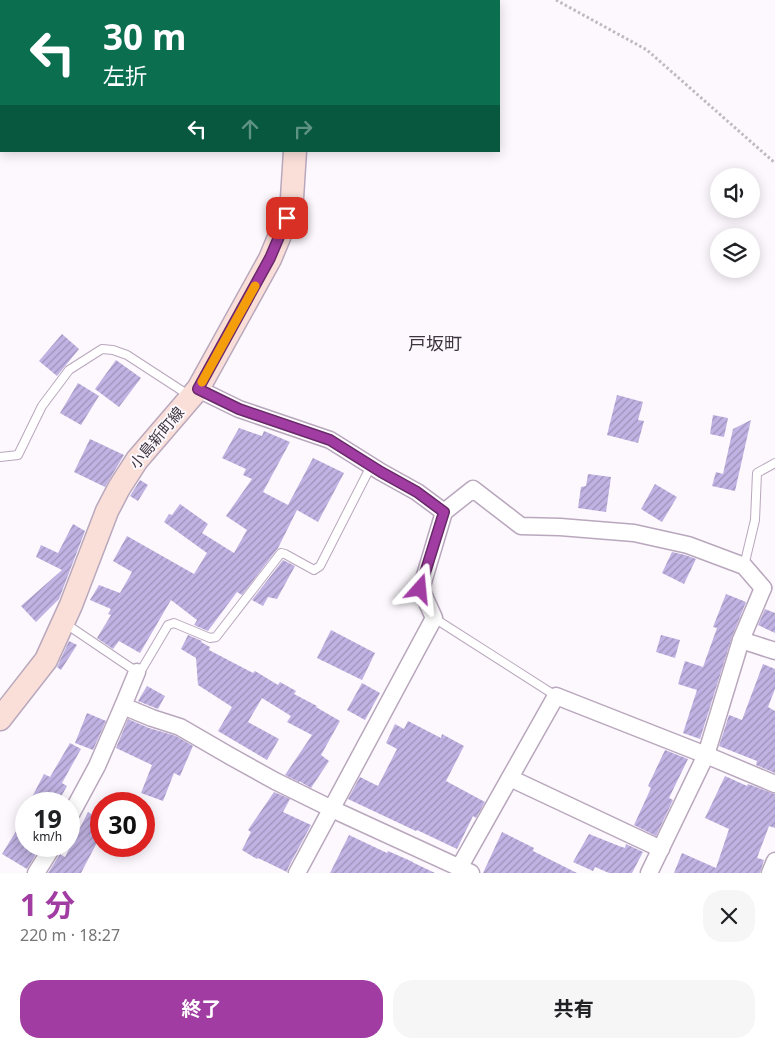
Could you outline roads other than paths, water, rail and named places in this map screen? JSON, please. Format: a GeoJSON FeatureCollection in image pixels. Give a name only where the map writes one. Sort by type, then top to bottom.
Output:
{"type":"FeatureCollection","features":[{"type":"Feature","properties":{"kind":"main road","name":"小島新町線"},"geometry":{"type":"LineString","coordinates":[[0,718],[46,660],[71,606],[104,518],[119,488],[137,460],[195,393],[270,258],[287,218],[292,198],[295,152]]}},
{"type":"Feature","properties":{"kind":"street"},"geometry":{"type":"LineString","coordinates":[[195,393],[330,440],[417,492],[444,512]]}},
{"type":"Feature","properties":{"kind":"street"},"geometry":{"type":"LineString","coordinates":[[297,873],[434,618],[420,589],[444,512],[473,489],[521,526],[634,533],[688,545],[744,566],[769,588],[741,640],[706,755],[650,873]]}},
{"type":"Feature","properties":{"kind":"street"},"geometry":{"type":"LineString","coordinates":[[741,640],[775,651]]}},
{"type":"Feature","properties":{"kind":"street"},"geometry":{"type":"LineString","coordinates":[[80,798],[97,766],[137,672]]}},
{"type":"Feature","properties":{"kind":"street"},"geometry":{"type":"LineString","coordinates":[[123,706],[180,727],[268,777],[465,870],[510,778],[556,696],[775,784]]}},
{"type":"Feature","properties":{"kind":"street"},"geometry":{"type":"LineString","coordinates":[[510,778],[661,849]]}},
{"type":"Feature","properties":{"kind":"street"},"geometry":{"type":"LineString","coordinates":[[36,873],[46,857]]}},
{"type":"Feature","properties":{"kind":"street"},"geometry":{"type":"LineString","coordinates":[[770,873],[775,861]]}},
{"type":"Feature","properties":{"kind":"lane"},"geometry":{"type":"LineString","coordinates":[[0,457],[18,454],[42,406],[69,370],[102,349],[113,350],[127,356],[195,393]]}},
{"type":"Feature","properties":{"kind":"lane"},"geometry":{"type":"LineString","coordinates":[[744,566],[755,520],[757,473],[775,463]]}},
{"type":"Feature","properties":{"kind":"lane"},"geometry":{"type":"LineString","coordinates":[[64,622],[137,672],[142,669],[168,625],[174,622],[210,638],[216,636],[281,553],[314,570],[320,566],[371,466]]}},
{"type":"Feature","properties":{"kind":"lane"},"geometry":{"type":"LineString","coordinates":[[434,618],[556,696]]}},
{"type":"Feature","properties":{"kind":"district","name":"戸坂町"},"geometry":{"type":"Point","coordinates":[435,344]}}]}
